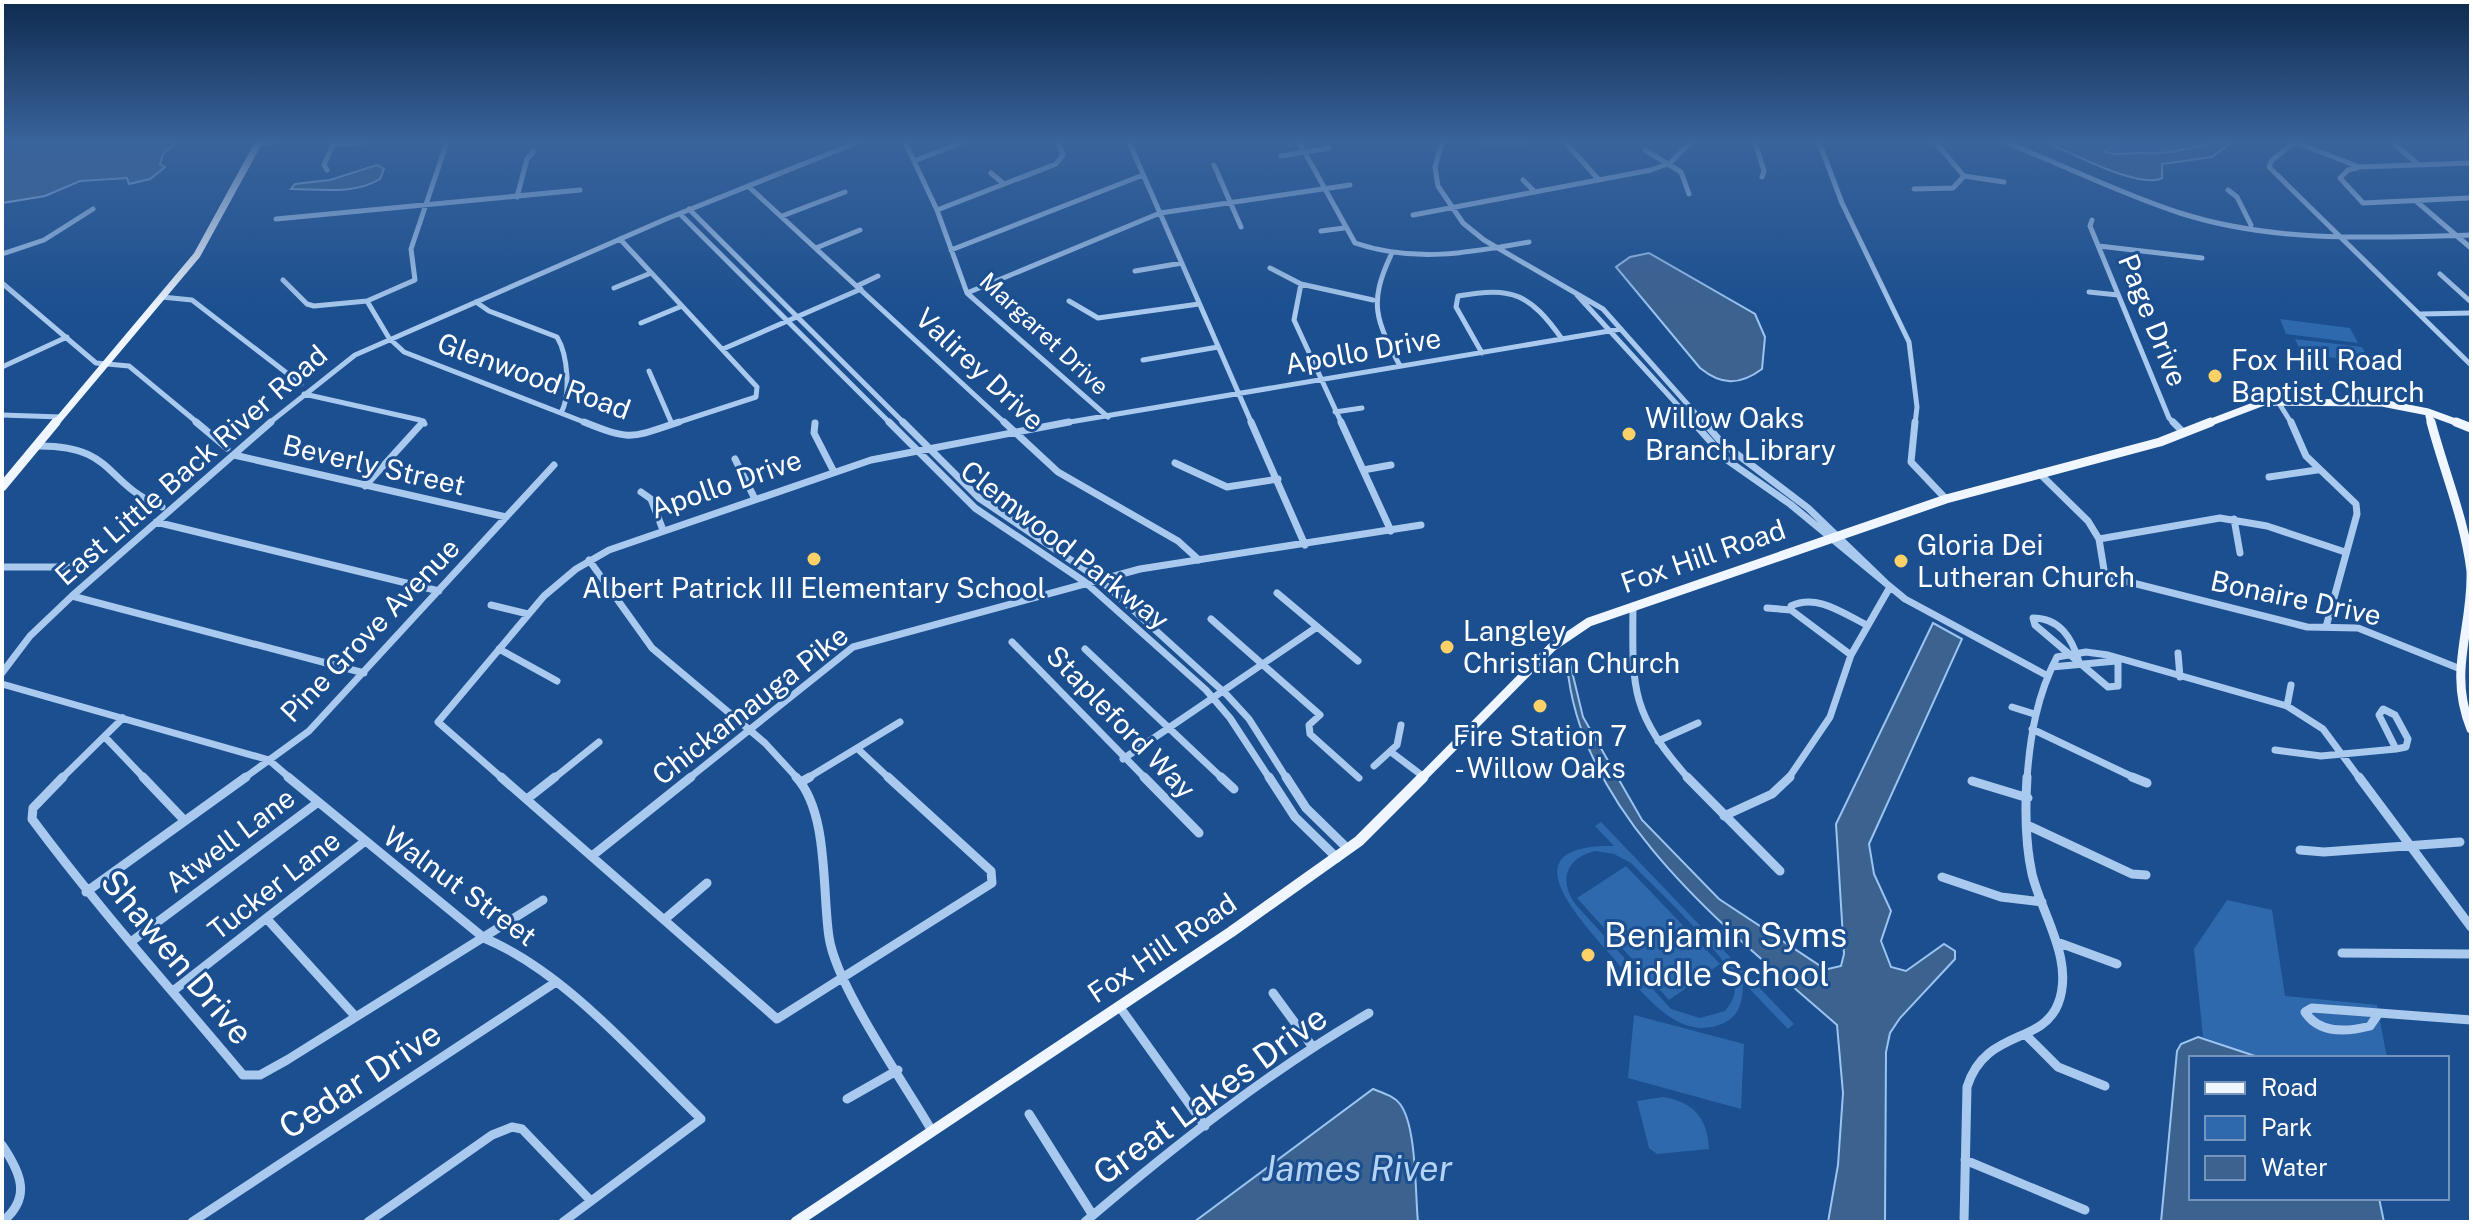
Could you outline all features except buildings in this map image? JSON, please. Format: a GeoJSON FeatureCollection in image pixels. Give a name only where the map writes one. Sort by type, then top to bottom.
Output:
{"type":"FeatureCollection","features":[{"type":"Feature","properties":{"kind":"main road"},"geometry":{"type":"LineString","coordinates":[[2,487],[199,251],[227,199]]}},
{"type":"Feature","properties":{"kind":"main road","name":"Fox Hill Road"},"geometry":{"type":"LineString","coordinates":[[796,1222],[1337,858],[1425,777],[1562,638],[1589,622],[1946,499],[2183,432],[2249,406],[2277,400],[2382,403],[2428,412],[2471,428]]}},
{"type":"Feature","properties":{"kind":"main road"},"geometry":{"type":"LineString","coordinates":[[2428,412],[2471,574],[2468,622],[2458,668],[2458,692],[2471,729]]}},
{"type":"Feature","properties":{"kind":"street"},"geometry":{"type":"LineString","coordinates":[[283,280],[307,304],[314,306],[367,301],[415,280],[411,249],[426,199]]}},
{"type":"Feature","properties":{"kind":"street"},"geometry":{"type":"LineString","coordinates":[[276,219],[495,199]]}},
{"type":"Feature","properties":{"kind":"street"},"geometry":{"type":"LineString","coordinates":[[714,199],[620,239],[723,349],[789,322],[878,276]]}},
{"type":"Feature","properties":{"kind":"street","name":"Valirey Drive"},"geometry":{"type":"LineString","coordinates":[[763,199],[1058,472],[1178,541],[1199,560]]}},
{"type":"Feature","properties":{"kind":"street"},"geometry":{"type":"LineString","coordinates":[[782,216],[826,199]]}},
{"type":"Feature","properties":{"kind":"street","name":"Margaret Drive"},"geometry":{"type":"LineString","coordinates":[[932,199],[967,293],[1108,417]]}},
{"type":"Feature","properties":{"kind":"street"},"geometry":{"type":"LineString","coordinates":[[937,210],[965,199]]}},
{"type":"Feature","properties":{"kind":"street"},"geometry":{"type":"LineString","coordinates":[[951,250],[1081,199]]}},
{"type":"Feature","properties":{"kind":"street"},"geometry":{"type":"LineString","coordinates":[[1154,199],[1305,545]]}},
{"type":"Feature","properties":{"kind":"street"},"geometry":{"type":"LineString","coordinates":[[967,293],[1160,213],[1245,199]]}},
{"type":"Feature","properties":{"kind":"street"},"geometry":{"type":"LineString","coordinates":[[1329,199],[1355,243],[1391,255],[1425,258],[1529,242]]}},
{"type":"Feature","properties":{"kind":"street"},"geometry":{"type":"LineString","coordinates":[[1445,199],[1471,230],[1594,302],[1721,442],[1890,587],[1921,609],[2047,674],[2079,662],[2118,660]]}},
{"type":"Feature","properties":{"kind":"street"},"geometry":{"type":"LineString","coordinates":[[1413,215],[1498,199]]}},
{"type":"Feature","properties":{"kind":"street"},"geometry":{"type":"LineString","coordinates":[[1841,199],[1909,342],[1917,405],[1911,462],[1946,499]]}},
{"type":"Feature","properties":{"kind":"street"},"geometry":{"type":"LineString","coordinates":[[2146,199],[2180,213],[2343,240],[2471,235]]}},
{"type":"Feature","properties":{"kind":"street"},"geometry":{"type":"LineString","coordinates":[[2238,199],[2251,225]]}},
{"type":"Feature","properties":{"kind":"street"},"geometry":{"type":"LineString","coordinates":[[2302,199],[2471,365]]}},
{"type":"Feature","properties":{"kind":"street"},"geometry":{"type":"LineString","coordinates":[[2359,199],[2363,203],[2449,199]]}},
{"type":"Feature","properties":{"kind":"street"},"geometry":{"type":"LineString","coordinates":[[1230,201],[1241,227]]}},
{"type":"Feature","properties":{"kind":"street"},"geometry":{"type":"LineString","coordinates":[[2416,201],[2471,248]]}},
{"type":"Feature","properties":{"kind":"street"},"geometry":{"type":"LineString","coordinates":[[2,254],[44,240],[93,209]]}},
{"type":"Feature","properties":{"kind":"street","name":"Clemwood Parkway"},"geometry":{"type":"LineString","coordinates":[[689,209],[990,507],[1099,579],[1222,690],[1249,719],[1306,808],[1348,849]]}},
{"type":"Feature","properties":{"kind":"street","name":"Clemwood Parkway"},"geometry":{"type":"LineString","coordinates":[[680,214],[990,520],[1085,582],[1212,697],[1295,817],[1337,858]]}},
{"type":"Feature","properties":{"kind":"street","name":"Page Drive"},"geometry":{"type":"LineString","coordinates":[[2092,220],[2090,226],[2169,418],[2183,432]]}},
{"type":"Feature","properties":{"kind":"street"},"geometry":{"type":"LineString","coordinates":[[1321,231],[1344,228]]}},
{"type":"Feature","properties":{"kind":"street"},"geometry":{"type":"LineString","coordinates":[[816,248],[860,230]]}},
{"type":"Feature","properties":{"kind":"street","name":"East Little Back River Road"},"geometry":{"type":"LineString","coordinates":[[2,673],[30,636],[72,596],[344,362],[389,338],[620,239]]}},
{"type":"Feature","properties":{"kind":"street"},"geometry":{"type":"LineString","coordinates":[[2099,246],[2202,258]]}},
{"type":"Feature","properties":{"kind":"street"},"geometry":{"type":"LineString","coordinates":[[1391,255],[1373,300],[1376,316],[1400,366]]}},
{"type":"Feature","properties":{"kind":"street"},"geometry":{"type":"LineString","coordinates":[[1135,271],[1182,263]]}},
{"type":"Feature","properties":{"kind":"street"},"geometry":{"type":"LineString","coordinates":[[1270,268],[1301,284],[1373,300]]}},
{"type":"Feature","properties":{"kind":"street"},"geometry":{"type":"LineString","coordinates":[[614,288],[651,273]]}},
{"type":"Feature","properties":{"kind":"street"},"geometry":{"type":"LineString","coordinates":[[2440,274],[2471,302]]}},
{"type":"Feature","properties":{"kind":"street"},"geometry":{"type":"LineString","coordinates":[[2,283],[96,363],[129,366],[227,448]]}},
{"type":"Feature","properties":{"kind":"street"},"geometry":{"type":"LineString","coordinates":[[1301,284],[1294,320],[1391,531]]}},
{"type":"Feature","properties":{"kind":"street"},"geometry":{"type":"LineString","coordinates":[[1569,288],[1712,445],[1834,536]]}},
{"type":"Feature","properties":{"kind":"street"},"geometry":{"type":"LineString","coordinates":[[1482,353],[1456,307],[1458,296],[1504,289],[1516,291],[1540,307],[1562,339]]}},
{"type":"Feature","properties":{"kind":"street"},"geometry":{"type":"LineString","coordinates":[[2089,292],[2118,295]]}},
{"type":"Feature","properties":{"kind":"street"},"geometry":{"type":"LineString","coordinates":[[162,297],[190,299],[301,384]]}},
{"type":"Feature","properties":{"kind":"street"},"geometry":{"type":"LineString","coordinates":[[367,301],[389,338]]}},
{"type":"Feature","properties":{"kind":"street"},"geometry":{"type":"LineString","coordinates":[[1069,301],[1086,314],[1098,318],[1199,304]]}},
{"type":"Feature","properties":{"kind":"street"},"geometry":{"type":"LineString","coordinates":[[476,302],[489,311],[557,337],[562,345],[568,401],[561,413]]}},
{"type":"Feature","properties":{"kind":"street"},"geometry":{"type":"LineString","coordinates":[[641,323],[682,306]]}},
{"type":"Feature","properties":{"kind":"street"},"geometry":{"type":"LineString","coordinates":[[2421,314],[2471,313]]}},
{"type":"Feature","properties":{"kind":"street","name":"Apollo Drive"},"geometry":{"type":"LineString","coordinates":[[842,976],[777,1019],[438,722],[528,614],[561,580],[589,560],[663,530],[877,456],[1621,329]]}},
{"type":"Feature","properties":{"kind":"street"},"geometry":{"type":"LineString","coordinates":[[2,367],[67,337]]}},
{"type":"Feature","properties":{"kind":"street","name":"Glenwood Road"},"geometry":{"type":"LineString","coordinates":[[389,338],[404,352],[627,438],[758,395],[757,387],[723,349]]}},
{"type":"Feature","properties":{"kind":"street"},"geometry":{"type":"LineString","coordinates":[[1143,360],[1218,347]]}},
{"type":"Feature","properties":{"kind":"street"},"geometry":{"type":"LineString","coordinates":[[649,371],[672,425]]}},
{"type":"Feature","properties":{"kind":"street"},"geometry":{"type":"LineString","coordinates":[[304,394],[420,420],[425,424],[365,486]]}},
{"type":"Feature","properties":{"kind":"street"},"geometry":{"type":"LineString","coordinates":[[2277,400],[2289,417],[2300,447],[2317,470],[2356,504],[2357,514],[2326,627]]}},
{"type":"Feature","properties":{"kind":"street"},"geometry":{"type":"LineString","coordinates":[[1335,412],[1362,408]]}},
{"type":"Feature","properties":{"kind":"street"},"geometry":{"type":"LineString","coordinates":[[2,415],[61,417]]}},
{"type":"Feature","properties":{"kind":"street"},"geometry":{"type":"LineString","coordinates":[[815,423],[814,433],[833,470]]}},
{"type":"Feature","properties":{"kind":"street"},"geometry":{"type":"LineString","coordinates":[[37,446],[67,446],[88,452],[134,494],[162,507]]}},
{"type":"Feature","properties":{"kind":"street","name":"Beverly Street"},"geometry":{"type":"LineString","coordinates":[[234,455],[506,517]]}},
{"type":"Feature","properties":{"kind":"street"},"geometry":{"type":"LineString","coordinates":[[735,459],[754,497]]}},
{"type":"Feature","properties":{"kind":"street"},"geometry":{"type":"LineString","coordinates":[[1175,463],[1227,487],[1278,479]]}},
{"type":"Feature","properties":{"kind":"street","name":"Pine Grove Avenue"},"geometry":{"type":"LineString","coordinates":[[86,892],[316,724],[554,465]]}},
{"type":"Feature","properties":{"kind":"street"},"geometry":{"type":"LineString","coordinates":[[1363,470],[1391,465]]}},
{"type":"Feature","properties":{"kind":"street"},"geometry":{"type":"LineString","coordinates":[[2269,477],[2317,470]]}},
{"type":"Feature","properties":{"kind":"street","name":"Bonaire Drive"},"geometry":{"type":"LineString","coordinates":[[2039,473],[2088,521],[2099,539],[2105,576],[2307,627],[2358,628],[2458,668]]}},
{"type":"Feature","properties":{"kind":"street"},"geometry":{"type":"LineString","coordinates":[[641,492],[651,499],[663,530]]}},
{"type":"Feature","properties":{"kind":"street"},"geometry":{"type":"LineString","coordinates":[[2099,539],[2130,537],[2209,518],[2234,519],[2345,552]]}},
{"type":"Feature","properties":{"kind":"street"},"geometry":{"type":"LineString","coordinates":[[2234,519],[2240,553]]}},
{"type":"Feature","properties":{"kind":"street"},"geometry":{"type":"LineString","coordinates":[[156,522],[439,591]]}},
{"type":"Feature","properties":{"kind":"street","name":"Chickamauga Pike"},"geometry":{"type":"LineString","coordinates":[[592,856],[853,647],[1085,582],[1199,560],[1421,525]]}},
{"type":"Feature","properties":{"kind":"street"},"geometry":{"type":"LineString","coordinates":[[589,560],[652,648],[749,730],[801,782],[822,839],[829,939],[842,976],[932,1131]]}},
{"type":"Feature","properties":{"kind":"street"},"geometry":{"type":"LineString","coordinates":[[2,567],[84,567]]}},
{"type":"Feature","properties":{"kind":"street"},"geometry":{"type":"LineString","coordinates":[[1724,816],[1772,794],[1791,776],[1830,717],[1851,655],[1890,587]]}},
{"type":"Feature","properties":{"kind":"street"},"geometry":{"type":"LineString","coordinates":[[1277,593],[1358,661]]}},
{"type":"Feature","properties":{"kind":"street"},"geometry":{"type":"LineString","coordinates":[[72,596],[364,673]]}},
{"type":"Feature","properties":{"kind":"street"},"geometry":{"type":"LineString","coordinates":[[1791,610],[1791,606],[1799,600],[1812,601],[1867,625]]}},
{"type":"Feature","properties":{"kind":"street"},"geometry":{"type":"LineString","coordinates":[[491,605],[528,614]]}},
{"type":"Feature","properties":{"kind":"street"},"geometry":{"type":"LineString","coordinates":[[1633,606],[1634,693],[1646,723],[1724,816],[1780,871]]}},
{"type":"Feature","properties":{"kind":"street"},"geometry":{"type":"LineString","coordinates":[[1767,608],[1791,610],[1851,655]]}},
{"type":"Feature","properties":{"kind":"street"},"geometry":{"type":"LineString","coordinates":[[2073,653],[2035,625],[2033,618],[2044,618],[2061,626],[2079,662],[2114,688],[2118,684],[2118,660]]}},
{"type":"Feature","properties":{"kind":"street"},"geometry":{"type":"LineString","coordinates":[[1211,619],[1320,715],[1309,725],[1310,734],[1359,778]]}},
{"type":"Feature","properties":{"kind":"street"},"geometry":{"type":"LineString","coordinates":[[1123,759],[1317,627]]}},
{"type":"Feature","properties":{"kind":"street","name":"Stapleford Way"},"geometry":{"type":"LineString","coordinates":[[1012,642],[1123,759],[1199,833]]}},
{"type":"Feature","properties":{"kind":"street"},"geometry":{"type":"LineString","coordinates":[[499,649],[557,681]]}},
{"type":"Feature","properties":{"kind":"street"},"geometry":{"type":"LineString","coordinates":[[1085,649],[1234,789]]}},
{"type":"Feature","properties":{"kind":"street"},"geometry":{"type":"LineString","coordinates":[[1964,1222],[1967,1087],[1971,1073],[1988,1050],[2025,1034],[2058,1009],[2061,968],[2057,942],[2029,861],[2027,825],[2034,714],[2047,674],[2057,657],[2095,653],[2287,706],[2316,722],[2471,927]]}},
{"type":"Feature","properties":{"kind":"street"},"geometry":{"type":"LineString","coordinates":[[2178,653],[2180,677]]}},
{"type":"Feature","properties":{"kind":"street","name":"Walnut Street"},"geometry":{"type":"LineString","coordinates":[[2,684],[269,760],[364,842],[484,938],[496,940],[556,982],[701,1119],[563,1222]]}},
{"type":"Feature","properties":{"kind":"street"},"geometry":{"type":"LineString","coordinates":[[2287,706],[2291,685]]}},
{"type":"Feature","properties":{"kind":"street"},"geometry":{"type":"LineString","coordinates":[[2012,707],[2034,714]]}},
{"type":"Feature","properties":{"kind":"street"},"geometry":{"type":"LineString","coordinates":[[2275,750],[2294,756],[2396,750],[2408,746],[2408,739],[2393,713],[2381,709],[2379,715],[2396,750]]}},
{"type":"Feature","properties":{"kind":"street","name":"Shawen Drive"},"geometry":{"type":"LineString","coordinates":[[123,718],[39,800],[31,815],[86,892],[132,941],[235,1067],[251,1077],[287,1060],[543,900]]}},
{"type":"Feature","properties":{"kind":"street"},"geometry":{"type":"LineString","coordinates":[[801,782],[859,750],[900,722]]}},
{"type":"Feature","properties":{"kind":"street"},"geometry":{"type":"LineString","coordinates":[[1658,741],[1698,723]]}},
{"type":"Feature","properties":{"kind":"street"},"geometry":{"type":"LineString","coordinates":[[1374,766],[1397,745],[1401,725]]}},
{"type":"Feature","properties":{"kind":"street"},"geometry":{"type":"LineString","coordinates":[[2032,729],[2147,783]]}},
{"type":"Feature","properties":{"kind":"street"},"geometry":{"type":"LineString","coordinates":[[105,737],[185,821]]}},
{"type":"Feature","properties":{"kind":"street"},"geometry":{"type":"LineString","coordinates":[[527,799],[599,742]]}},
{"type":"Feature","properties":{"kind":"street"},"geometry":{"type":"LineString","coordinates":[[842,976],[980,893],[992,883],[993,877],[991,871],[859,750]]}},
{"type":"Feature","properties":{"kind":"street"},"geometry":{"type":"LineString","coordinates":[[1391,752],[1425,777]]}},
{"type":"Feature","properties":{"kind":"street"},"geometry":{"type":"LineString","coordinates":[[1972,781],[2028,798]]}},
{"type":"Feature","properties":{"kind":"street","name":"Atwell Lane"},"geometry":{"type":"LineString","coordinates":[[132,941],[317,803]]}},
{"type":"Feature","properties":{"kind":"street"},"geometry":{"type":"LineString","coordinates":[[2027,825],[2132,874],[2146,875]]}},
{"type":"Feature","properties":{"kind":"street","name":"Tucker Lane"},"geometry":{"type":"LineString","coordinates":[[173,991],[364,842]]}},
{"type":"Feature","properties":{"kind":"street"},"geometry":{"type":"LineString","coordinates":[[2300,850],[2324,852],[2460,842]]}},
{"type":"Feature","properties":{"kind":"street"},"geometry":{"type":"LineString","coordinates":[[1942,877],[2001,897],[2042,902]]}},
{"type":"Feature","properties":{"kind":"street"},"geometry":{"type":"LineString","coordinates":[[665,919],[707,883]]}},
{"type":"Feature","properties":{"kind":"street"},"geometry":{"type":"LineString","coordinates":[[267,919],[356,1017]]}},
{"type":"Feature","properties":{"kind":"street"},"geometry":{"type":"LineString","coordinates":[[2057,942],[2117,964]]}},
{"type":"Feature","properties":{"kind":"street"},"geometry":{"type":"LineString","coordinates":[[2342,953],[2471,954]]}},
{"type":"Feature","properties":{"kind":"street","name":"Cedar Drive"},"geometry":{"type":"LineString","coordinates":[[192,1222],[556,982]]}},
{"type":"Feature","properties":{"kind":"street"},"geometry":{"type":"LineString","coordinates":[[1273,993],[1312,1046]]}},
{"type":"Feature","properties":{"kind":"street"},"geometry":{"type":"LineString","coordinates":[[1119,1006],[1205,1126]]}},
{"type":"Feature","properties":{"kind":"street"},"geometry":{"type":"LineString","coordinates":[[2379,1013],[2365,1028],[2335,1029],[2315,1024],[2305,1012],[2312,1008],[2379,1013],[2471,1020]]}},
{"type":"Feature","properties":{"kind":"street","name":"Great Lakes Drive"},"geometry":{"type":"LineString","coordinates":[[1088,1218],[1312,1046],[1369,1013]]}},
{"type":"Feature","properties":{"kind":"street"},"geometry":{"type":"LineString","coordinates":[[2025,1034],[2058,1067],[2105,1086]]}},
{"type":"Feature","properties":{"kind":"street"},"geometry":{"type":"LineString","coordinates":[[847,1099],[898,1070]]}},
{"type":"Feature","properties":{"kind":"street"},"geometry":{"type":"LineString","coordinates":[[1029,1114],[1088,1218]]}},
{"type":"Feature","properties":{"kind":"street"},"geometry":{"type":"LineString","coordinates":[[368,1222],[492,1135],[512,1127],[522,1129],[591,1201]]}},
{"type":"Feature","properties":{"kind":"street"},"geometry":{"type":"LineString","coordinates":[[2,1145],[25,1181],[25,1192],[11,1216],[2,1222]]}},
{"type":"Feature","properties":{"kind":"street"},"geometry":{"type":"LineString","coordinates":[[1965,1160],[2085,1210]]}},
{"type":"Feature","properties":{"kind":"green space"},"geometry":{"type":"Polygon","coordinates":[[[2280,319],[2350,328],[2358,343],[2286,334],[2280,319]]]}},
{"type":"Feature","properties":{"kind":"green space"},"geometry":{"type":"Polygon","coordinates":[[[2295,339],[2362,347],[2370,362],[2302,354],[2295,339]]]}},
{"type":"Feature","properties":{"kind":"green space"},"geometry":{"type":"Polygon","coordinates":[[[1601,822],[1794,1024],[1788,1029],[1743,982],[1741,1000],[1730,1020],[1706,1028],[1689,1026],[1672,1019],[1643,994],[1580,918],[1559,883],[1558,868],[1565,856],[1583,848],[1614,846],[1595,826],[1601,822]],[[1595,851],[1585,854],[1571,865],[1566,879],[1567,887],[1576,905],[1671,1009],[1700,1018],[1725,1011],[1735,990],[1729,970],[1689,921],[1631,863],[1614,854],[1595,851]]]}},
{"type":"Feature","properties":{"kind":"green space"},"geometry":{"type":"Polygon","coordinates":[[[1626,866],[1720,964],[1669,1000],[1577,898],[1626,866]]]}},
{"type":"Feature","properties":{"kind":"green space"},"geometry":{"type":"Polygon","coordinates":[[[2227,900],[2272,910],[2285,996],[2377,1005],[2387,1056],[2255,1056],[2203,1037],[2194,949],[2227,900]]]}},
{"type":"Feature","properties":{"kind":"green space"},"geometry":{"type":"Polygon","coordinates":[[[1634,1015],[1744,1044],[1741,1109],[1628,1078],[1634,1015]]]}},
{"type":"Feature","properties":{"kind":"green space"},"geometry":{"type":"Polygon","coordinates":[[[1663,1097],[1683,1103],[1697,1114],[1706,1129],[1709,1149],[1657,1154],[1649,1148],[1637,1101],[1663,1097]]]}},
{"type":"Feature","properties":{"kind":"water"},"geometry":{"type":"Polygon","coordinates":[[[2,199],[26,199],[2,203],[2,199]]]}},
{"type":"Feature","properties":{"kind":"water"},"geometry":{"type":"Polygon","coordinates":[[[1649,253],[1755,314],[1765,337],[1762,369],[1738,381],[1730,381],[1715,378],[1700,368],[1616,267],[1630,257],[1649,253]]]}},
{"type":"Feature","properties":{"kind":"water"},"geometry":{"type":"Polygon","coordinates":[[[1933,623],[1962,639],[1869,844],[1874,874],[1891,911],[1881,941],[1891,967],[1906,971],[1944,944],[1955,951],[1955,959],[1890,1033],[1886,1052],[1885,1222],[1828,1222],[1838,1165],[1843,1093],[1837,1025],[1708,910],[1667,867],[1630,821],[1600,772],[1578,720],[1567,664],[1569,659],[1583,717],[1642,820],[1719,899],[1828,969],[1841,966],[1844,954],[1836,824],[1933,623]]]}},
{"type":"Feature","properties":{"kind":"water"},"geometry":{"type":"Polygon","coordinates":[[[2198,1037],[2255,1056],[2189,1056],[2189,1200],[2379,1200],[2384,1222],[2161,1222],[2177,1051],[2181,1044],[2198,1037]]]}},
{"type":"Feature","properties":{"kind":"water","name":"James River"},"geometry":{"type":"Polygon","coordinates":[[[1373,1089],[1395,1099],[1406,1114],[1414,1161],[1418,1222],[1194,1222],[1373,1089]]]}},
{"type":"Feature","properties":{"kind":"place","name":"Fox Hill Road Baptist Church"},"geometry":{"type":"Point","coordinates":[2215,376]}},
{"type":"Feature","properties":{"kind":"place","name":"Willow Oaks Branch Library"},"geometry":{"type":"Point","coordinates":[1629,434]}},
{"type":"Feature","properties":{"kind":"place","name":"Albert Patrick III Elementary School"},"geometry":{"type":"Point","coordinates":[814,559]}},
{"type":"Feature","properties":{"kind":"place","name":"Gloria Dei Lutheran Church"},"geometry":{"type":"Point","coordinates":[1901,561]}},
{"type":"Feature","properties":{"kind":"place","name":"Langley Christian Church"},"geometry":{"type":"Point","coordinates":[1447,647]}},
{"type":"Feature","properties":{"kind":"place","name":"Fire Station 7 - Willow Oaks"},"geometry":{"type":"Point","coordinates":[1540,706]}},
{"type":"Feature","properties":{"kind":"place","name":"Benjamin Syms Middle School"},"geometry":{"type":"Point","coordinates":[1588,955]}}]}
